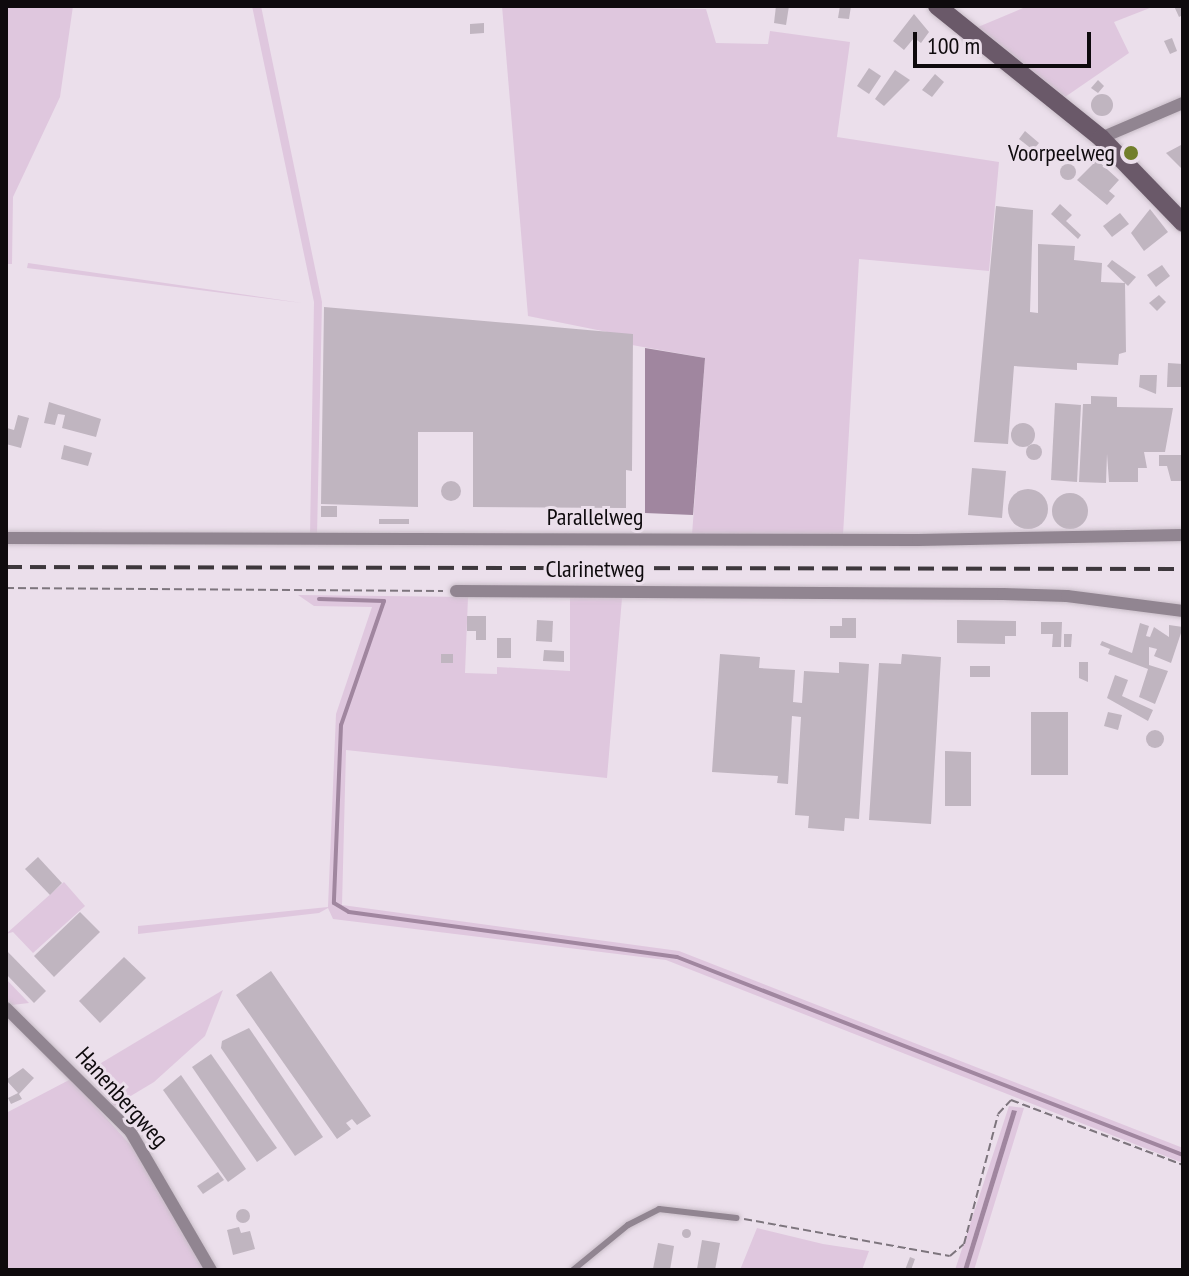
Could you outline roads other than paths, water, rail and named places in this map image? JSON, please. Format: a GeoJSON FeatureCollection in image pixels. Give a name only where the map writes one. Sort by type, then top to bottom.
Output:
{"type":"FeatureCollection","features":[{"type":"Feature","properties":{"kind":"street"},"geometry":{"type":"LineString","coordinates":[[937,6],[1101,138],[1183,223]]}},
{"type":"Feature","properties":{"kind":"street"},"geometry":{"type":"LineString","coordinates":[[1101,138],[1183,103]]}},
{"type":"Feature","properties":{"kind":"street","name":"Parallelweg"},"geometry":{"type":"LineString","coordinates":[[6,538],[918,540],[1183,535]]}},
{"type":"Feature","properties":{"kind":"street","name":"Clarinetweg"},"geometry":{"type":"LineString","coordinates":[[456,591],[1003,594],[1067,596],[1183,611]]}},
{"type":"Feature","properties":{"kind":"street","name":"Hanenbergweg"},"geometry":{"type":"LineString","coordinates":[[6,1008],[130,1131],[211,1270]]}},
{"type":"Feature","properties":{"kind":"lane"},"geometry":{"type":"LineString","coordinates":[[573,1270],[628,1225],[659,1209],[736,1218]]}},
{"type":"Feature","properties":{"kind":"waterway"},"geometry":{"type":"LineString","coordinates":[[319,599],[384,601],[341,725],[334,903],[349,912],[677,957],[1183,1155]]}},
{"type":"Feature","properties":{"kind":"railway"},"geometry":{"type":"LineString","coordinates":[[6,567],[1183,569]]}},
{"type":"Feature","properties":{"kind":"place","name":"Voorpeelweg"},"geometry":{"type":"Point","coordinates":[1131,153]}}]}
